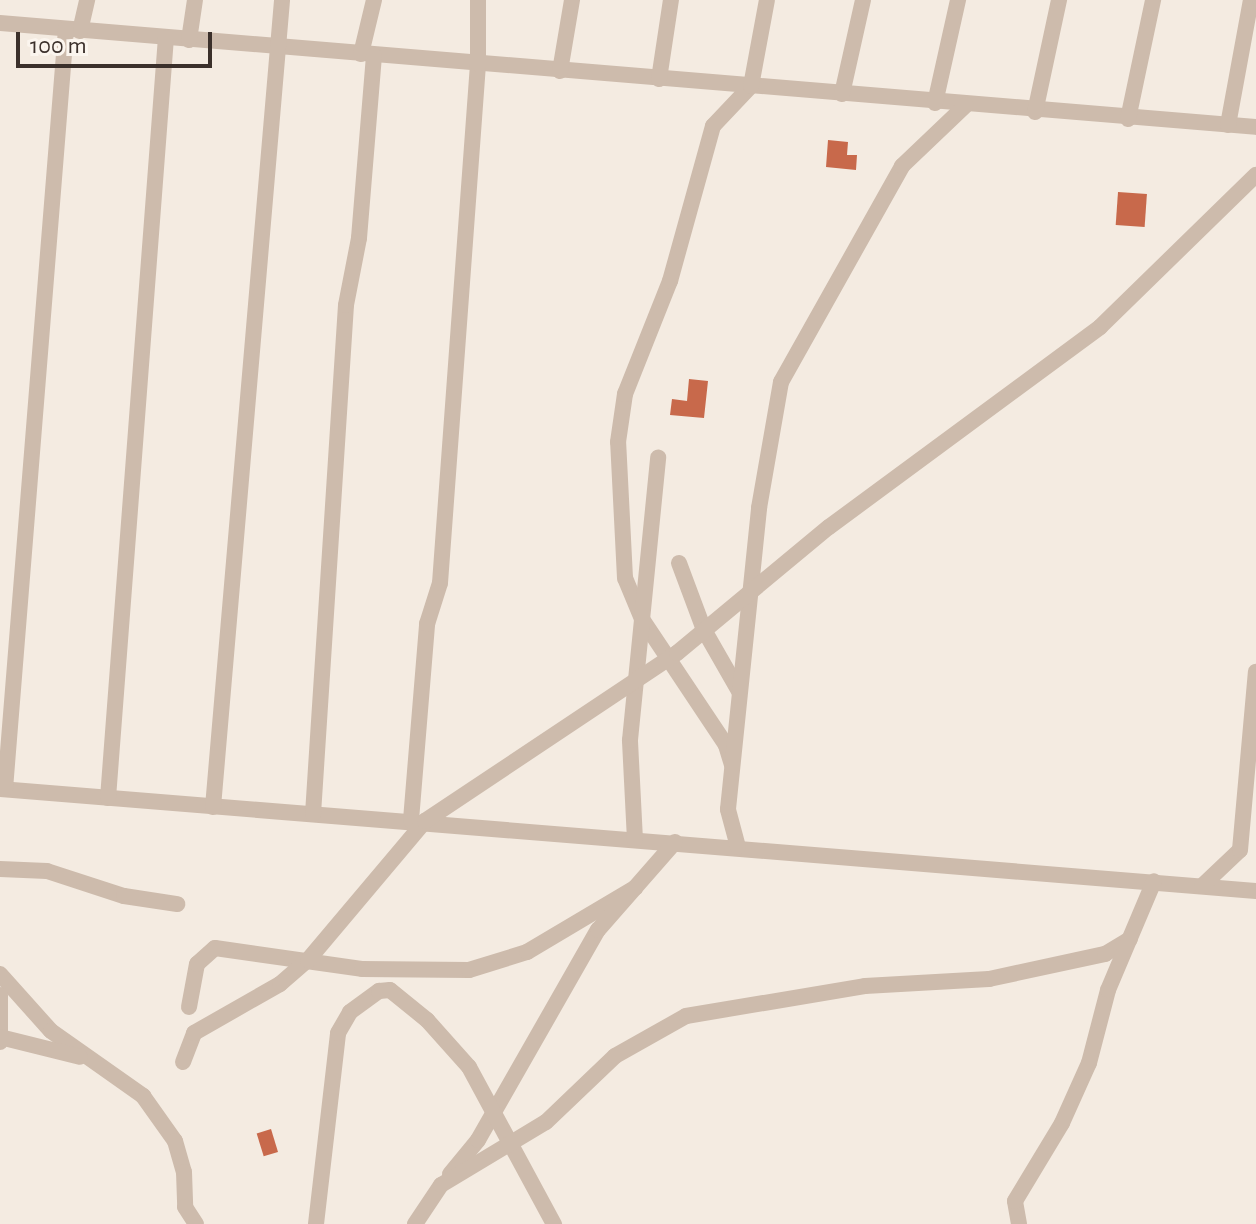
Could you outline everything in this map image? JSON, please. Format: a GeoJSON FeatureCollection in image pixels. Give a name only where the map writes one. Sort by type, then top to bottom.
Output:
{"type":"FeatureCollection","features":[{"type":"Feature","properties":{"kind":"street"},"geometry":{"type":"LineString","coordinates":[[87,0],[73,30],[3,789],[418,820],[1256,891]]}},
{"type":"Feature","properties":{"kind":"street"},"geometry":{"type":"LineString","coordinates":[[189,40],[195,0]]}},
{"type":"Feature","properties":{"kind":"street"},"geometry":{"type":"LineString","coordinates":[[213,807],[282,0]]}},
{"type":"Feature","properties":{"kind":"street"},"geometry":{"type":"LineString","coordinates":[[313,814],[346,305],[359,238],[368,55],[374,0]]}},
{"type":"Feature","properties":{"kind":"street"},"geometry":{"type":"LineString","coordinates":[[418,820],[427,624],[440,583],[478,64],[478,0]]}},
{"type":"Feature","properties":{"kind":"street"},"geometry":{"type":"LineString","coordinates":[[560,71],[572,0]]}},
{"type":"Feature","properties":{"kind":"street"},"geometry":{"type":"LineString","coordinates":[[659,79],[671,0]]}},
{"type":"Feature","properties":{"kind":"street"},"geometry":{"type":"LineString","coordinates":[[732,765],[726,745],[642,619],[625,578],[618,442],[625,394],[670,281],[713,126],[751,86],[767,0]]}},
{"type":"Feature","properties":{"kind":"street"},"geometry":{"type":"LineString","coordinates":[[842,94],[863,0]]}},
{"type":"Feature","properties":{"kind":"street"},"geometry":{"type":"LineString","coordinates":[[935,103],[958,0]]}},
{"type":"Feature","properties":{"kind":"street"},"geometry":{"type":"LineString","coordinates":[[1035,112],[1059,0]]}},
{"type":"Feature","properties":{"kind":"street"},"geometry":{"type":"LineString","coordinates":[[1128,119],[1153,0]]}},
{"type":"Feature","properties":{"kind":"street"},"geometry":{"type":"LineString","coordinates":[[1228,125],[1251,0]]}},
{"type":"Feature","properties":{"kind":"street"},"geometry":{"type":"LineString","coordinates":[[0,23],[1035,112],[1256,127]]}},
{"type":"Feature","properties":{"kind":"street"},"geometry":{"type":"LineString","coordinates":[[108,798],[166,38]]}},
{"type":"Feature","properties":{"kind":"street"},"geometry":{"type":"LineString","coordinates":[[738,847],[728,809],[732,765],[750,592],[781,382],[902,166],[966,105]]}},
{"type":"Feature","properties":{"kind":"street"},"geometry":{"type":"LineString","coordinates":[[183,1062],[194,1033],[280,984],[308,960],[418,820],[668,659],[829,527],[1100,327],[1256,175]]}},
{"type":"Feature","properties":{"kind":"street"},"geometry":{"type":"LineString","coordinates":[[635,840],[630,740],[658,457]]}},
{"type":"Feature","properties":{"kind":"street"},"geometry":{"type":"LineString","coordinates":[[679,563],[704,630],[739,691]]}},
{"type":"Feature","properties":{"kind":"street"},"geometry":{"type":"LineString","coordinates":[[1202,886],[1240,850],[1256,672]]}},
{"type":"Feature","properties":{"kind":"street"},"geometry":{"type":"LineString","coordinates":[[415,1224],[441,1185],[478,1140],[598,930],[675,842]]}},
{"type":"Feature","properties":{"kind":"street"},"geometry":{"type":"LineString","coordinates":[[0,869],[47,871],[124,896],[177,904]]}},
{"type":"Feature","properties":{"kind":"street"},"geometry":{"type":"LineString","coordinates":[[1019,1224],[1015,1201],[1062,1123],[1089,1063],[1108,990],[1154,881]]}},
{"type":"Feature","properties":{"kind":"street"},"geometry":{"type":"LineString","coordinates":[[189,1007],[197,964],[215,948],[362,969],[469,970],[527,952],[635,888]]}},
{"type":"Feature","properties":{"kind":"street"},"geometry":{"type":"LineString","coordinates":[[441,1185],[566,1105],[615,1056],[686,1016],[865,986],[989,979],[1105,954],[1130,939]]}},
{"type":"Feature","properties":{"kind":"street"},"geometry":{"type":"LineString","coordinates":[[0,974],[27,1011],[143,1096],[175,1141],[184,1172],[185,1207],[196,1224]]}},
{"type":"Feature","properties":{"kind":"street"},"geometry":{"type":"LineString","coordinates":[[316,1224],[338,1033],[350,1012],[379,991],[390,990],[427,1020],[469,1067],[513,1140],[554,1224]]}},
{"type":"Feature","properties":{"kind":"street"},"geometry":{"type":"LineString","coordinates":[[0,995],[0,1038],[101,1063]]}},
{"type":"Feature","properties":{"kind":"building"},"geometry":{"type":"Polygon","coordinates":[[[828,140],[848,142],[847,155],[857,155],[856,170],[826,167],[828,140]]]}},
{"type":"Feature","properties":{"kind":"building"},"geometry":{"type":"Polygon","coordinates":[[[1118,192],[1147,194],[1145,227],[1116,225],[1118,192]]]}},
{"type":"Feature","properties":{"kind":"building"},"geometry":{"type":"Polygon","coordinates":[[[689,379],[708,381],[704,418],[670,415],[672,399],[687,401],[689,379]]]}},
{"type":"Feature","properties":{"kind":"building"},"geometry":{"type":"Polygon","coordinates":[[[271,1129],[278,1152],[264,1156],[257,1133],[271,1129]]]}}]}
